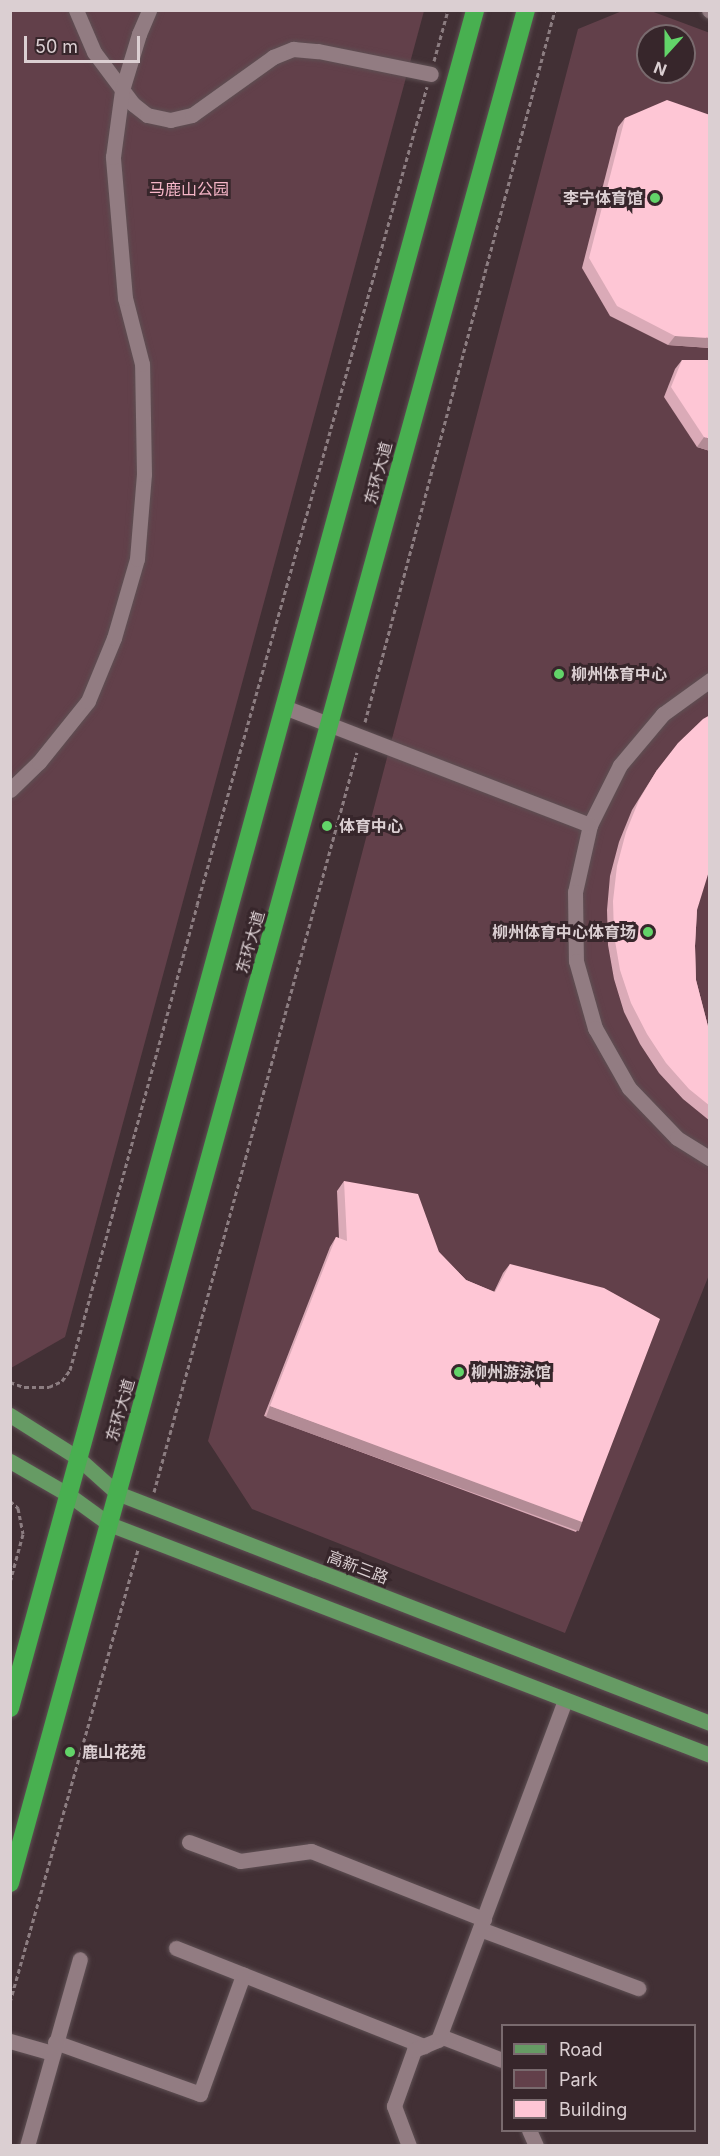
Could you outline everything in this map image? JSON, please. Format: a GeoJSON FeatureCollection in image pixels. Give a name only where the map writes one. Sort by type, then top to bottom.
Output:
{"type":"FeatureCollection","features":[{"type":"Feature","properties":{"kind":"highway","name":"东环大道"},"geometry":{"type":"LineString","coordinates":[[10,1708],[475,10]]}},
{"type":"Feature","properties":{"kind":"highway","name":"东环大道"},"geometry":{"type":"LineString","coordinates":[[10,1883],[526,10]]}},
{"type":"Feature","properties":{"kind":"main road","name":"高新三路"},"geometry":{"type":"LineString","coordinates":[[10,1414],[78,1458],[117,1493],[710,1723]]}},
{"type":"Feature","properties":{"kind":"main road"},"geometry":{"type":"LineString","coordinates":[[10,1461],[69,1495],[109,1524],[710,1755]]}},
{"type":"Feature","properties":{"kind":"lane"},"geometry":{"type":"LineString","coordinates":[[76,10],[94,52],[133,104],[147,115],[170,120],[192,115],[273,57],[292,49],[318,51],[431,74]]}},
{"type":"Feature","properties":{"kind":"lane"},"geometry":{"type":"LineString","coordinates":[[10,790],[39,762],[88,701],[114,638],[137,559],[144,474],[142,364],[124,298],[113,157],[122,90],[139,34],[149,10]]}},
{"type":"Feature","properties":{"kind":"lane"},"geometry":{"type":"LineString","coordinates":[[710,680],[663,714],[620,765],[590,825],[575,892],[576,961],[595,1028],[629,1088],[677,1138],[710,1159]]}},
{"type":"Feature","properties":{"kind":"lane"},"geometry":{"type":"LineString","coordinates":[[284,707],[590,825]]}},
{"type":"Feature","properties":{"kind":"lane"},"geometry":{"type":"LineString","coordinates":[[409,2145],[394,2106],[414,2050],[438,2040],[440,2036],[565,1700]]}},
{"type":"Feature","properties":{"kind":"lane"},"geometry":{"type":"LineString","coordinates":[[189,1842],[240,1861],[311,1851],[638,1988]]}},
{"type":"Feature","properties":{"kind":"lane"},"geometry":{"type":"LineString","coordinates":[[176,1948],[424,2046]]}},
{"type":"Feature","properties":{"kind":"lane"},"geometry":{"type":"LineString","coordinates":[[27,2145],[80,1959]]}},
{"type":"Feature","properties":{"kind":"lane"},"geometry":{"type":"LineString","coordinates":[[10,2041],[54,2048],[200,2094],[243,1975]]}},
{"type":"Feature","properties":{"kind":"lane"},"geometry":{"type":"LineString","coordinates":[[440,2036],[501,2060]]}},
{"type":"Feature","properties":{"kind":"path"},"geometry":{"type":"LineString","coordinates":[[10,1383],[24,1387],[49,1387],[62,1381],[70,1370],[448,10]]}},
{"type":"Feature","properties":{"kind":"path"},"geometry":{"type":"LineString","coordinates":[[150,1506],[361,736],[555,10]]}},
{"type":"Feature","properties":{"kind":"path"},"geometry":{"type":"LineString","coordinates":[[10,1501],[18,1508],[23,1534],[10,1582]]}},
{"type":"Feature","properties":{"kind":"path"},"geometry":{"type":"LineString","coordinates":[[10,2002],[141,1537]]}},
{"type":"Feature","properties":{"kind":"green space","name":"马鹿山公园"},"geometry":{"type":"Polygon","coordinates":[[[11,11],[424,11],[65,1337],[11,1368],[11,11]]]}},
{"type":"Feature","properties":{"kind":"green space","name":"柳州体育中心"},"geometry":{"type":"Polygon","coordinates":[[[622,11],[651,11],[686,24],[636,24],[636,84],[696,84],[696,28],[710,33],[709,1275],[565,1633],[252,1509],[208,1441],[578,29],[622,11]]]}},
{"type":"Feature","properties":{"kind":"building","name":"李宁体育馆"},"geometry":{"type":"Polygon","coordinates":[[[667,100],[710,115],[710,338],[675,336],[617,306],[589,258],[625,118],[667,100]]]}},
{"type":"Feature","properties":{"kind":"building"},"geometry":{"type":"Polygon","coordinates":[[[682,360],[710,360],[710,439],[704,437],[671,387],[682,360]]]}},
{"type":"Feature","properties":{"kind":"building","name":"柳州体育中心体育场"},"geometry":{"type":"Polygon","coordinates":[[[710,715],[710,868],[697,910],[695,946],[696,980],[710,1034],[710,1106],[689,1089],[666,1063],[631,1003],[620,970],[614,935],[613,901],[617,866],[626,832],[639,800],[657,770],[678,743],[710,715]]]}},
{"type":"Feature","properties":{"kind":"building","name":"柳州游泳馆"},"geometry":{"type":"Polygon","coordinates":[[[344,1181],[418,1194],[439,1252],[466,1280],[495,1292],[510,1264],[604,1288],[660,1319],[582,1522],[270,1406],[336,1237],[347,1241],[344,1181]]]}},
{"type":"Feature","properties":{"kind":"place","name":"李宁体育馆"},"geometry":{"type":"Point","coordinates":[655,198]}},
{"type":"Feature","properties":{"kind":"place","name":"柳州体育中心"},"geometry":{"type":"Point","coordinates":[559,674]}},
{"type":"Feature","properties":{"kind":"place","name":"体育中心"},"geometry":{"type":"Point","coordinates":[327,826]}},
{"type":"Feature","properties":{"kind":"place","name":"柳州体育中心体育场"},"geometry":{"type":"Point","coordinates":[648,932]}},
{"type":"Feature","properties":{"kind":"place","name":"柳州游泳馆"},"geometry":{"type":"Point","coordinates":[459,1372]}},
{"type":"Feature","properties":{"kind":"place","name":"鹿山花苑"},"geometry":{"type":"Point","coordinates":[70,1752]}}]}
